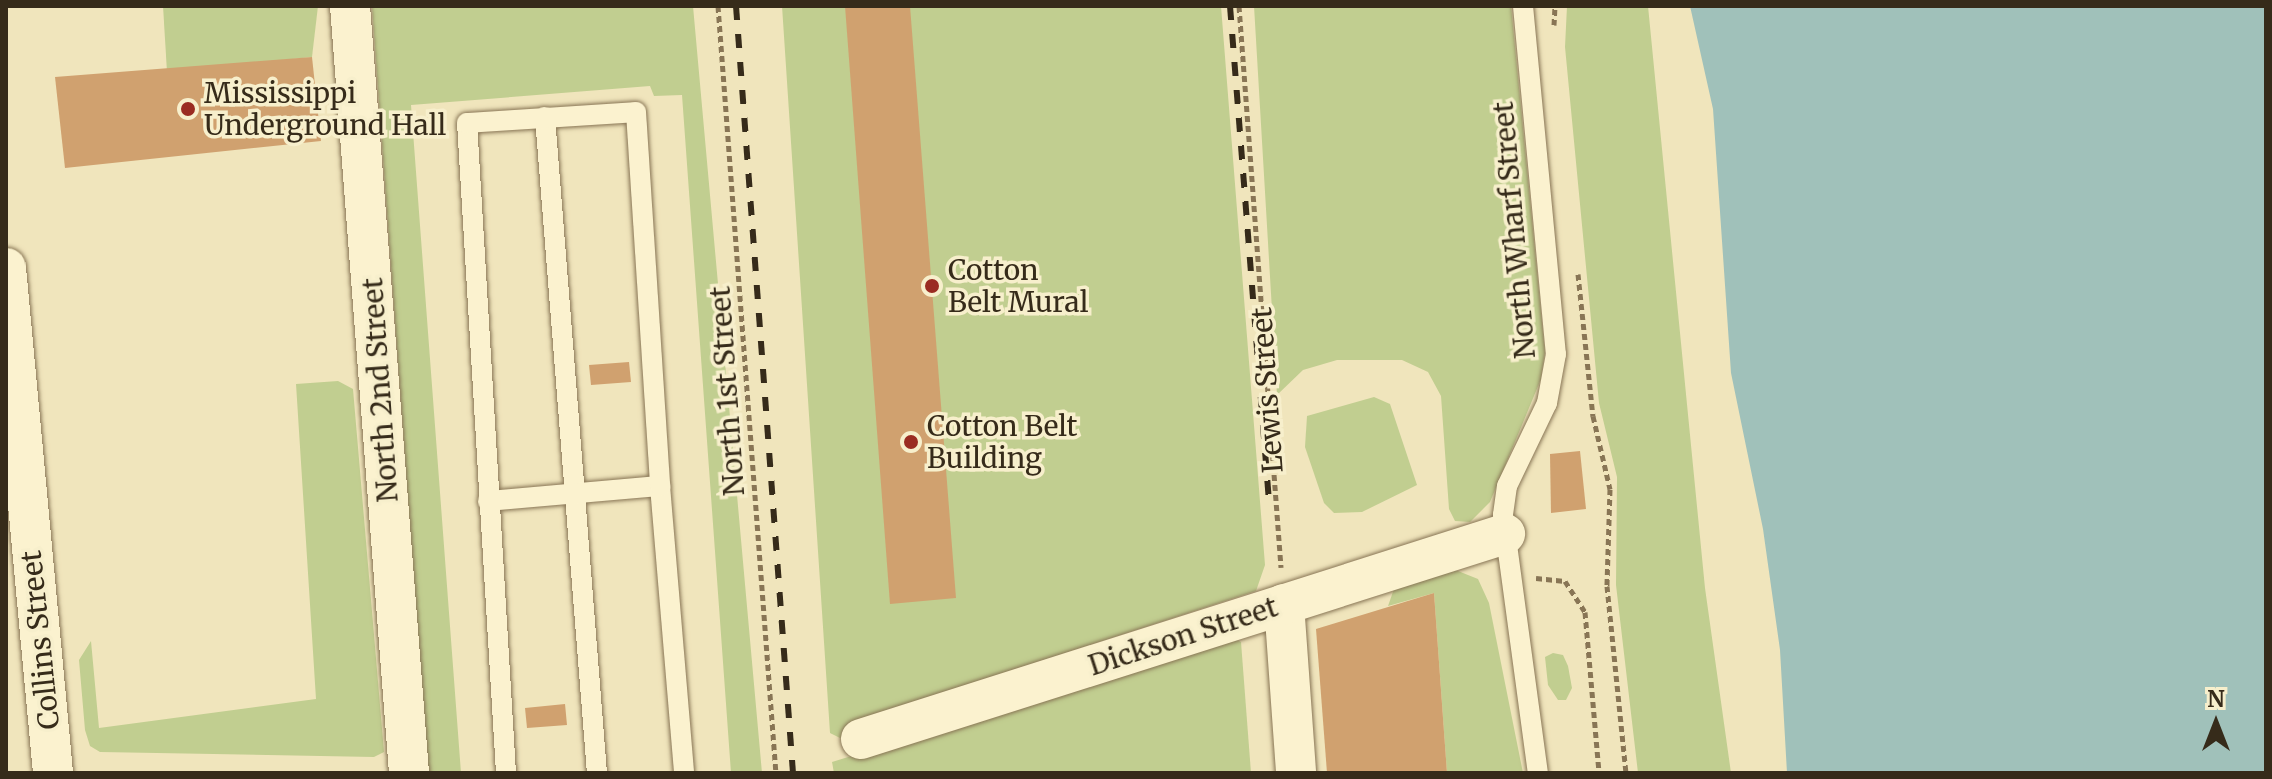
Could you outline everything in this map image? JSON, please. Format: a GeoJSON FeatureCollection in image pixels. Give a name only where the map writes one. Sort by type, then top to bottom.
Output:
{"type":"FeatureCollection","features":[{"type":"Feature","properties":{"kind":"street","name":"North 2nd Street"},"geometry":{"type":"LineString","coordinates":[[350,6],[409,773]]}},
{"type":"Feature","properties":{"kind":"street","name":"Collins Street"},"geometry":{"type":"LineString","coordinates":[[6,268],[53,773]]}},
{"type":"Feature","properties":{"kind":"street","name":"Dickson Street"},"geometry":{"type":"LineString","coordinates":[[861,739],[1505,534]]}},
{"type":"Feature","properties":{"kind":"street"},"geometry":{"type":"LineString","coordinates":[[1284,604],[1296,773]]}},
{"type":"Feature","properties":{"kind":"lane","name":"North Wharf Street"},"geometry":{"type":"LineString","coordinates":[[1523,6],[1556,354],[1547,403],[1503,501],[1538,773]]}},
{"type":"Feature","properties":{"kind":"lane"},"geometry":{"type":"LineString","coordinates":[[506,773],[467,123],[636,112],[660,486],[684,773]]}},
{"type":"Feature","properties":{"kind":"lane"},"geometry":{"type":"LineString","coordinates":[[545,117],[597,773]]}},
{"type":"Feature","properties":{"kind":"lane"},"geometry":{"type":"LineString","coordinates":[[488,501],[660,486]]}},
{"type":"Feature","properties":{"kind":"path","name":"North 1st Street"},"geometry":{"type":"LineString","coordinates":[[718,6],[776,773]]}},
{"type":"Feature","properties":{"kind":"path","name":"Lewis Street"},"geometry":{"type":"LineString","coordinates":[[1239,6],[1284,604]]}},
{"type":"Feature","properties":{"kind":"path"},"geometry":{"type":"LineString","coordinates":[[1554,35],[1555,6]]}},
{"type":"Feature","properties":{"kind":"path"},"geometry":{"type":"LineString","coordinates":[[1576,257],[1593,416],[1611,499],[1607,586],[1626,773]]}},
{"type":"Feature","properties":{"kind":"path"},"geometry":{"type":"LineString","coordinates":[[1511,579],[1553,577],[1565,581],[1581,599],[1599,773]]}},
{"type":"Feature","properties":{"kind":"green space"},"geometry":{"type":"Polygon","coordinates":[[[163,6],[318,6],[312,57],[167,72],[163,6]]]}},
{"type":"Feature","properties":{"kind":"green space"},"geometry":{"type":"Polygon","coordinates":[[[372,6],[693,6],[762,773],[731,773],[682,95],[654,96],[650,86],[411,105],[461,773],[428,773],[372,6]]]}},
{"type":"Feature","properties":{"kind":"green space"},"geometry":{"type":"Polygon","coordinates":[[[782,6],[1221,6],[1265,565],[1256,591],[1013,670],[1011,681],[840,738],[830,733],[782,6]]]}},
{"type":"Feature","properties":{"kind":"green space"},"geometry":{"type":"Polygon","coordinates":[[[1254,6],[1511,6],[1545,352],[1541,379],[1490,502],[1470,522],[1455,521],[1449,509],[1441,396],[1428,372],[1402,360],[1337,360],[1303,370],[1277,395],[1254,6]]]}},
{"type":"Feature","properties":{"kind":"green space"},"geometry":{"type":"Polygon","coordinates":[[[1567,6],[1648,6],[1705,588],[1731,773],[1638,773],[1616,585],[1617,477],[1599,403],[1565,47],[1567,6]]]}},
{"type":"Feature","properties":{"kind":"green space"},"geometry":{"type":"Polygon","coordinates":[[[338,381],[353,389],[384,752],[374,757],[100,752],[90,746],[85,730],[79,660],[91,641],[99,728],[316,699],[296,384],[338,381]]]}},
{"type":"Feature","properties":{"kind":"green space"},"geometry":{"type":"Polygon","coordinates":[[[1374,397],[1390,404],[1417,485],[1362,512],[1334,513],[1324,503],[1305,447],[1307,416],[1374,397]]]}},
{"type":"Feature","properties":{"kind":"green space"},"geometry":{"type":"Polygon","coordinates":[[[1453,569],[1478,579],[1489,603],[1523,773],[1447,773],[1434,593],[1388,606],[1395,586],[1453,569]]]}},
{"type":"Feature","properties":{"kind":"green space"},"geometry":{"type":"Polygon","coordinates":[[[1233,638],[1241,642],[1251,773],[834,773],[832,762],[1233,638]]]}},
{"type":"Feature","properties":{"kind":"green space"},"geometry":{"type":"Polygon","coordinates":[[[1553,653],[1563,655],[1568,666],[1572,688],[1566,700],[1558,700],[1548,685],[1545,657],[1553,653]]]}},
{"type":"Feature","properties":{"kind":"water"},"geometry":{"type":"Polygon","coordinates":[[[1690,6],[2266,6],[2266,773],[1787,773],[1780,650],[1763,529],[1731,373],[1713,109],[1690,6]]]}},
{"type":"Feature","properties":{"kind":"building","name":"Cotton Belt Building"},"geometry":{"type":"Polygon","coordinates":[[[845,6],[910,6],[956,598],[890,604],[845,6]]]}},
{"type":"Feature","properties":{"kind":"building","name":"Mississippi Underground Hall"},"geometry":{"type":"Polygon","coordinates":[[[312,57],[321,141],[65,168],[55,77],[312,57]]]}},
{"type":"Feature","properties":{"kind":"building"},"geometry":{"type":"Polygon","coordinates":[[[629,362],[631,382],[591,385],[589,365],[629,362]]]}},
{"type":"Feature","properties":{"kind":"building"},"geometry":{"type":"Polygon","coordinates":[[[1580,451],[1586,509],[1551,513],[1550,454],[1580,451]]]}},
{"type":"Feature","properties":{"kind":"building"},"geometry":{"type":"Polygon","coordinates":[[[1434,593],[1447,773],[1327,773],[1316,629],[1434,593]]]}},
{"type":"Feature","properties":{"kind":"building"},"geometry":{"type":"Polygon","coordinates":[[[565,704],[567,725],[527,728],[525,708],[565,704]]]}},
{"type":"Feature","properties":{"kind":"railway"},"geometry":{"type":"LineString","coordinates":[[736,6],[793,773]]}},
{"type":"Feature","properties":{"kind":"railway"},"geometry":{"type":"LineString","coordinates":[[1230,6],[1269,497]]}},
{"type":"Feature","properties":{"kind":"place","name":"Mississippi Underground Hall"},"geometry":{"type":"Point","coordinates":[188,109]}},
{"type":"Feature","properties":{"kind":"place","name":"Cotton Belt Mural"},"geometry":{"type":"Point","coordinates":[932,286]}},
{"type":"Feature","properties":{"kind":"place","name":"Cotton Belt Building"},"geometry":{"type":"Point","coordinates":[911,442]}}]}
